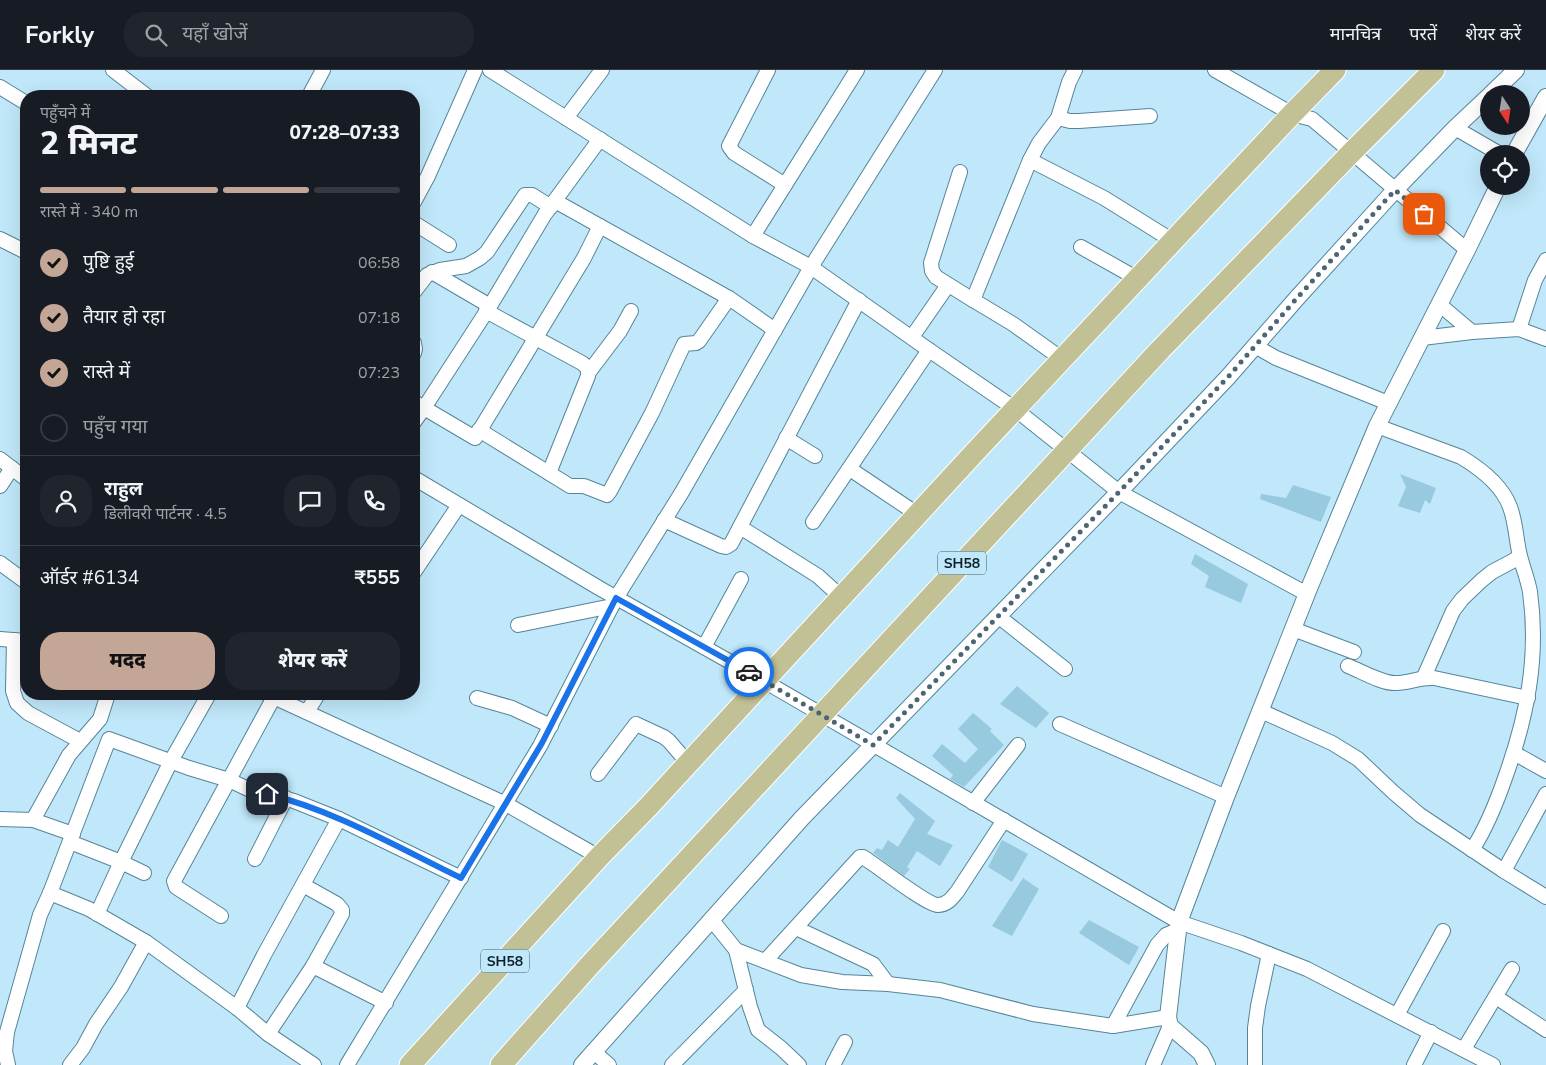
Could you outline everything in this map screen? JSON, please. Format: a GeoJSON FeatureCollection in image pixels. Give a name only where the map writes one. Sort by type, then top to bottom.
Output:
{"type":"FeatureCollection","features":[{"type":"Feature","properties":{"kind":"main road","name":"SH58"},"geometry":{"type":"LineString","coordinates":[[410,1065],[599,857],[917,514],[1334,70]]}},
{"type":"Feature","properties":{"kind":"main road","name":"SH58"},"geometry":{"type":"LineString","coordinates":[[501,1065],[588,967],[1160,350],[1434,70]]}},
{"type":"Feature","properties":{"kind":"street"},"geometry":{"type":"LineString","coordinates":[[113,70],[140,90]]}},
{"type":"Feature","properties":{"kind":"street"},"geometry":{"type":"LineString","coordinates":[[312,90],[323,70]]}},
{"type":"Feature","properties":{"kind":"street"},"geometry":{"type":"LineString","coordinates":[[420,185],[428,176],[475,70]]}},
{"type":"Feature","properties":{"kind":"street"},"geometry":{"type":"LineString","coordinates":[[566,118],[602,70]]}},
{"type":"Feature","properties":{"kind":"street"},"geometry":{"type":"LineString","coordinates":[[768,70],[729,146],[734,153],[785,185]]}},
{"type":"Feature","properties":{"kind":"street"},"geometry":{"type":"LineString","coordinates":[[753,236],[857,70]]}},
{"type":"Feature","properties":{"kind":"street"},"geometry":{"type":"LineString","coordinates":[[347,1065],[506,804],[550,726],[614,602],[664,520],[811,267],[935,70]]}},
{"type":"Feature","properties":{"kind":"street"},"geometry":{"type":"LineString","coordinates":[[973,300],[1030,160],[1038,143],[1058,118],[1069,82],[1075,70]]}},
{"type":"Feature","properties":{"kind":"street"},"geometry":{"type":"LineString","coordinates":[[1215,70],[1292,114],[1312,119],[1467,250]]}},
{"type":"Feature","properties":{"kind":"street"},"geometry":{"type":"LineString","coordinates":[[1500,85],[1516,70]]}},
{"type":"Feature","properties":{"kind":"street"},"geometry":{"type":"LineString","coordinates":[[494,71],[753,236],[811,267],[1015,409],[1119,492],[1307,594]]}},
{"type":"Feature","properties":{"kind":"street"},"geometry":{"type":"LineString","coordinates":[[0,87],[20,99]]}},
{"type":"Feature","properties":{"kind":"street"},"geometry":{"type":"LineString","coordinates":[[1519,145],[1546,98]]}},
{"type":"Feature","properties":{"kind":"street"},"geometry":{"type":"LineString","coordinates":[[582,1065],[802,818],[1119,492],[1228,377],[1395,190],[1480,104]]}},
{"type":"Feature","properties":{"kind":"street"},"geometry":{"type":"LineString","coordinates":[[1058,118],[1079,121],[1150,116]]}},
{"type":"Feature","properties":{"kind":"street"},"geometry":{"type":"LineString","coordinates":[[1455,128],[1484,145]]}},
{"type":"Feature","properties":{"kind":"street"},"geometry":{"type":"LineString","coordinates":[[420,404],[488,308],[553,204],[600,139]]}},
{"type":"Feature","properties":{"kind":"street"},"geometry":{"type":"LineString","coordinates":[[1030,160],[1104,198],[1173,242]]}},
{"type":"Feature","properties":{"kind":"street"},"geometry":{"type":"LineString","coordinates":[[960,172],[932,263],[932,271],[936,277],[1013,324],[1062,359]]}},
{"type":"Feature","properties":{"kind":"street"},"geometry":{"type":"LineString","coordinates":[[420,283],[432,272],[466,266],[480,258],[487,252],[525,195],[532,195],[600,226],[729,298],[775,330]]}},
{"type":"Feature","properties":{"kind":"street"},"geometry":{"type":"LineString","coordinates":[[1153,1065],[1169,1021],[1178,926],[1226,797],[1376,426],[1494,195]]}},
{"type":"Feature","properties":{"kind":"street"},"geometry":{"type":"LineString","coordinates":[[420,406],[476,438],[479,430],[584,258],[600,226]]}},
{"type":"Feature","properties":{"kind":"street"},"geometry":{"type":"LineString","coordinates":[[420,227],[449,245]]}},
{"type":"Feature","properties":{"kind":"street"},"geometry":{"type":"LineString","coordinates":[[0,239],[20,249]]}},
{"type":"Feature","properties":{"kind":"street"},"geometry":{"type":"LineString","coordinates":[[1081,247],[1138,279]]}},
{"type":"Feature","properties":{"kind":"street"},"geometry":{"type":"LineString","coordinates":[[1518,329],[1535,280],[1546,260]]}},
{"type":"Feature","properties":{"kind":"street"},"geometry":{"type":"LineString","coordinates":[[432,272],[536,338],[586,366],[589,372]]}},
{"type":"Feature","properties":{"kind":"street"},"geometry":{"type":"LineString","coordinates":[[912,337],[948,284]]}},
{"type":"Feature","properties":{"kind":"street"},"geometry":{"type":"LineString","coordinates":[[479,430],[570,486],[584,486],[605,495],[608,494],[652,413],[684,344],[694,343],[699,340],[729,298]]}},
{"type":"Feature","properties":{"kind":"street"},"geometry":{"type":"LineString","coordinates":[[664,520],[724,547],[730,544],[859,300]]}},
{"type":"Feature","properties":{"kind":"street"},"geometry":{"type":"LineString","coordinates":[[1439,304],[1472,332]]}},
{"type":"Feature","properties":{"kind":"street"},"geometry":{"type":"LineString","coordinates":[[549,473],[589,372],[620,331],[631,311]]}},
{"type":"Feature","properties":{"kind":"street"},"geometry":{"type":"LineString","coordinates":[[1422,338],[1518,329],[1546,340]]}},
{"type":"Feature","properties":{"kind":"street"},"geometry":{"type":"LineString","coordinates":[[1255,346],[1276,358],[1388,403]]}},
{"type":"Feature","properties":{"kind":"street"},"geometry":{"type":"LineString","coordinates":[[813,522],[929,350]]}},
{"type":"Feature","properties":{"kind":"street"},"geometry":{"type":"LineString","coordinates":[[1376,426],[1461,457],[1487,476],[1498,487],[1511,508],[1520,557],[1530,590],[1534,654],[1528,698],[1514,753],[1493,812],[1483,834],[1472,850]]}},
{"type":"Feature","properties":{"kind":"street"},"geometry":{"type":"LineString","coordinates":[[786,438],[815,456]]}},
{"type":"Feature","properties":{"kind":"street"},"geometry":{"type":"LineString","coordinates":[[0,459],[20,474]]}},
{"type":"Feature","properties":{"kind":"street"},"geometry":{"type":"LineString","coordinates":[[0,486],[12,468]]}},
{"type":"Feature","properties":{"kind":"street"},"geometry":{"type":"LineString","coordinates":[[850,468],[917,514]]}},
{"type":"Feature","properties":{"kind":"street"},"geometry":{"type":"LineString","coordinates":[[420,482],[614,602],[704,647],[764,681],[1004,820],[1178,926],[1269,954],[1307,969],[1494,1065]]}},
{"type":"Feature","properties":{"kind":"street"},"geometry":{"type":"LineString","coordinates":[[420,563],[459,505]]}},
{"type":"Feature","properties":{"kind":"street"},"geometry":{"type":"LineString","coordinates":[[740,527],[810,571],[841,597]]}},
{"type":"Feature","properties":{"kind":"street"},"geometry":{"type":"LineString","coordinates":[[1424,677],[1453,611],[1462,599],[1492,572],[1520,557]]}},
{"type":"Feature","properties":{"kind":"street"},"geometry":{"type":"LineString","coordinates":[[0,563],[20,578]]}},
{"type":"Feature","properties":{"kind":"street"},"geometry":{"type":"LineString","coordinates":[[704,647],[741,578]]}},
{"type":"Feature","properties":{"kind":"street"},"geometry":{"type":"LineString","coordinates":[[518,625],[614,602]]}},
{"type":"Feature","properties":{"kind":"street"},"geometry":{"type":"LineString","coordinates":[[998,616],[1065,669]]}},
{"type":"Feature","properties":{"kind":"street"},"geometry":{"type":"LineString","coordinates":[[1293,630],[1354,652]]}},
{"type":"Feature","properties":{"kind":"street"},"geometry":{"type":"LineString","coordinates":[[13,640],[13,691],[17,703],[28,713],[80,741]]}},
{"type":"Feature","properties":{"kind":"street"},"geometry":{"type":"LineString","coordinates":[[1348,666],[1388,682],[1396,683],[1424,677],[1434,678],[1528,698]]}},
{"type":"Feature","properties":{"kind":"street"},"geometry":{"type":"LineString","coordinates":[[476,698],[512,708],[550,726]]}},
{"type":"Feature","properties":{"kind":"street"},"geometry":{"type":"LineString","coordinates":[[33,820],[62,766],[80,741],[100,719],[106,700]]}},
{"type":"Feature","properties":{"kind":"street"},"geometry":{"type":"LineString","coordinates":[[97,914],[171,761],[206,700]]}},
{"type":"Feature","properties":{"kind":"street"},"geometry":{"type":"LineString","coordinates":[[222,916],[176,887],[174,881],[229,780],[268,700]]}},
{"type":"Feature","properties":{"kind":"street"},"geometry":{"type":"LineString","coordinates":[[279,700],[506,804],[599,857]]}},
{"type":"Feature","properties":{"kind":"street"},"geometry":{"type":"LineString","coordinates":[[306,712],[314,700]]}},
{"type":"Feature","properties":{"kind":"street"},"geometry":{"type":"LineString","coordinates":[[1261,711],[1332,743],[1352,755],[1420,815],[1504,872],[1546,897]]}},
{"type":"Feature","properties":{"kind":"street"},"geometry":{"type":"LineString","coordinates":[[598,774],[636,724],[664,737],[688,763]]}},
{"type":"Feature","properties":{"kind":"street"},"geometry":{"type":"LineString","coordinates":[[1060,724],[1226,797]]}},
{"type":"Feature","properties":{"kind":"street"},"geometry":{"type":"LineString","coordinates":[[8,1065],[5,1050],[9,1024],[40,915],[109,739],[229,780],[248,789],[286,798],[339,819],[461,878]]}},
{"type":"Feature","properties":{"kind":"street"},"geometry":{"type":"LineString","coordinates":[[973,802],[1018,745]]}},
{"type":"Feature","properties":{"kind":"street"},"geometry":{"type":"LineString","coordinates":[[1514,753],[1546,771]]}},
{"type":"Feature","properties":{"kind":"street"},"geometry":{"type":"LineString","coordinates":[[1504,872],[1546,794]]}},
{"type":"Feature","properties":{"kind":"street"},"geometry":{"type":"LineString","coordinates":[[255,859],[286,798]]}},
{"type":"Feature","properties":{"kind":"street"},"geometry":{"type":"LineString","coordinates":[[0,819],[33,820],[144,872]]}},
{"type":"Feature","properties":{"kind":"street"},"geometry":{"type":"LineString","coordinates":[[236,1008],[339,819]]}},
{"type":"Feature","properties":{"kind":"street"},"geometry":{"type":"LineString","coordinates":[[765,961],[858,858],[862,857],[926,900],[938,905],[944,904],[957,892],[1004,820]]}},
{"type":"Feature","properties":{"kind":"street"},"geometry":{"type":"LineString","coordinates":[[268,1034],[313,966],[342,914],[342,910],[337,904],[303,885]]}},
{"type":"Feature","properties":{"kind":"street"},"geometry":{"type":"LineString","coordinates":[[50,893],[97,914],[146,942],[268,1034],[314,1065]]}},
{"type":"Feature","properties":{"kind":"street"},"geometry":{"type":"LineString","coordinates":[[711,920],[736,950],[750,1007],[758,1030],[799,1065]]}},
{"type":"Feature","properties":{"kind":"street"},"geometry":{"type":"LineString","coordinates":[[1113,1026],[1157,945],[1178,926]]}},
{"type":"Feature","properties":{"kind":"street"},"geometry":{"type":"LineString","coordinates":[[796,928],[873,964],[888,984]]}},
{"type":"Feature","properties":{"kind":"street"},"geometry":{"type":"LineString","coordinates":[[1397,1015],[1443,932]]}},
{"type":"Feature","properties":{"kind":"street"},"geometry":{"type":"LineString","coordinates":[[70,1065],[83,1048],[96,1024],[121,987],[146,942]]}},
{"type":"Feature","properties":{"kind":"street"},"geometry":{"type":"LineString","coordinates":[[736,950],[801,975],[842,982],[888,984],[940,990],[1033,1014],[1113,1026],[1169,1021]]}},
{"type":"Feature","properties":{"kind":"street"},"geometry":{"type":"LineString","coordinates":[[1254,1065],[1255,1028],[1269,954]]}},
{"type":"Feature","properties":{"kind":"street"},"geometry":{"type":"LineString","coordinates":[[313,966],[386,1003]]}},
{"type":"Feature","properties":{"kind":"street"},"geometry":{"type":"LineString","coordinates":[[1464,1049],[1512,969]]}},
{"type":"Feature","properties":{"kind":"street"},"geometry":{"type":"LineString","coordinates":[[672,1065],[746,990]]}},
{"type":"Feature","properties":{"kind":"street"},"geometry":{"type":"LineString","coordinates":[[1496,997],[1546,1030]]}},
{"type":"Feature","properties":{"kind":"street"},"geometry":{"type":"LineString","coordinates":[[1169,1021],[1201,1053],[1207,1065]]}},
{"type":"Feature","properties":{"kind":"street"},"geometry":{"type":"LineString","coordinates":[[1414,1065],[1431,1032]]}},
{"type":"Feature","properties":{"kind":"street"},"geometry":{"type":"LineString","coordinates":[[833,1065],[844,1042]]}},
{"type":"Feature","properties":{"kind":"street"},"geometry":{"type":"LineString","coordinates":[[594,1052],[609,1065]]}},
{"type":"Feature","properties":{"kind":"building"},"geometry":{"type":"Polygon","coordinates":[[[1400,474],[1436,488],[1430,504],[1425,500],[1420,513],[1398,506],[1406,487],[1400,474]]]}},
{"type":"Feature","properties":{"kind":"building"},"geometry":{"type":"Polygon","coordinates":[[[1293,485],[1331,497],[1321,522],[1260,499],[1261,494],[1286,498],[1293,485]]]}},
{"type":"Feature","properties":{"kind":"building"},"geometry":{"type":"Polygon","coordinates":[[[1195,554],[1248,584],[1241,603],[1205,587],[1209,576],[1191,564],[1195,554]]]}},
{"type":"Feature","properties":{"kind":"building"},"geometry":{"type":"Polygon","coordinates":[[[1017,686],[1049,713],[1036,728],[1000,704],[1017,686]]]}},
{"type":"Feature","properties":{"kind":"building"},"geometry":{"type":"Polygon","coordinates":[[[973,713],[992,729],[990,731],[1004,745],[964,787],[950,779],[953,775],[932,756],[942,744],[965,763],[978,749],[958,729],[973,713]]]}},
{"type":"Feature","properties":{"kind":"building"},"geometry":{"type":"Polygon","coordinates":[[[900,793],[935,821],[927,834],[953,845],[940,866],[917,851],[907,867],[910,869],[904,876],[873,853],[877,848],[882,850],[888,840],[898,847],[915,819],[896,798],[900,793]]]}},
{"type":"Feature","properties":{"kind":"building"},"geometry":{"type":"Polygon","coordinates":[[[1002,840],[1028,854],[1012,882],[988,867],[1002,840]]]}},
{"type":"Feature","properties":{"kind":"building"},"geometry":{"type":"Polygon","coordinates":[[[1023,878],[1039,889],[1012,936],[992,926],[1023,878]]]}},
{"type":"Feature","properties":{"kind":"building"},"geometry":{"type":"Polygon","coordinates":[[[1089,920],[1139,947],[1129,965],[1079,933],[1089,920]]]}},
{"type":"Feature","properties":{"kind":"way so far"},"geometry":{"type":"LineString","coordinates":[[749,672],[873,745],[1228,377],[1395,190],[1424,214]]}},
{"type":"Feature","properties":{"kind":"route"},"geometry":{"type":"LineString","coordinates":[[267,794],[294,801],[339,819],[461,878],[542,743],[616,598],[749,672]]}}]}
